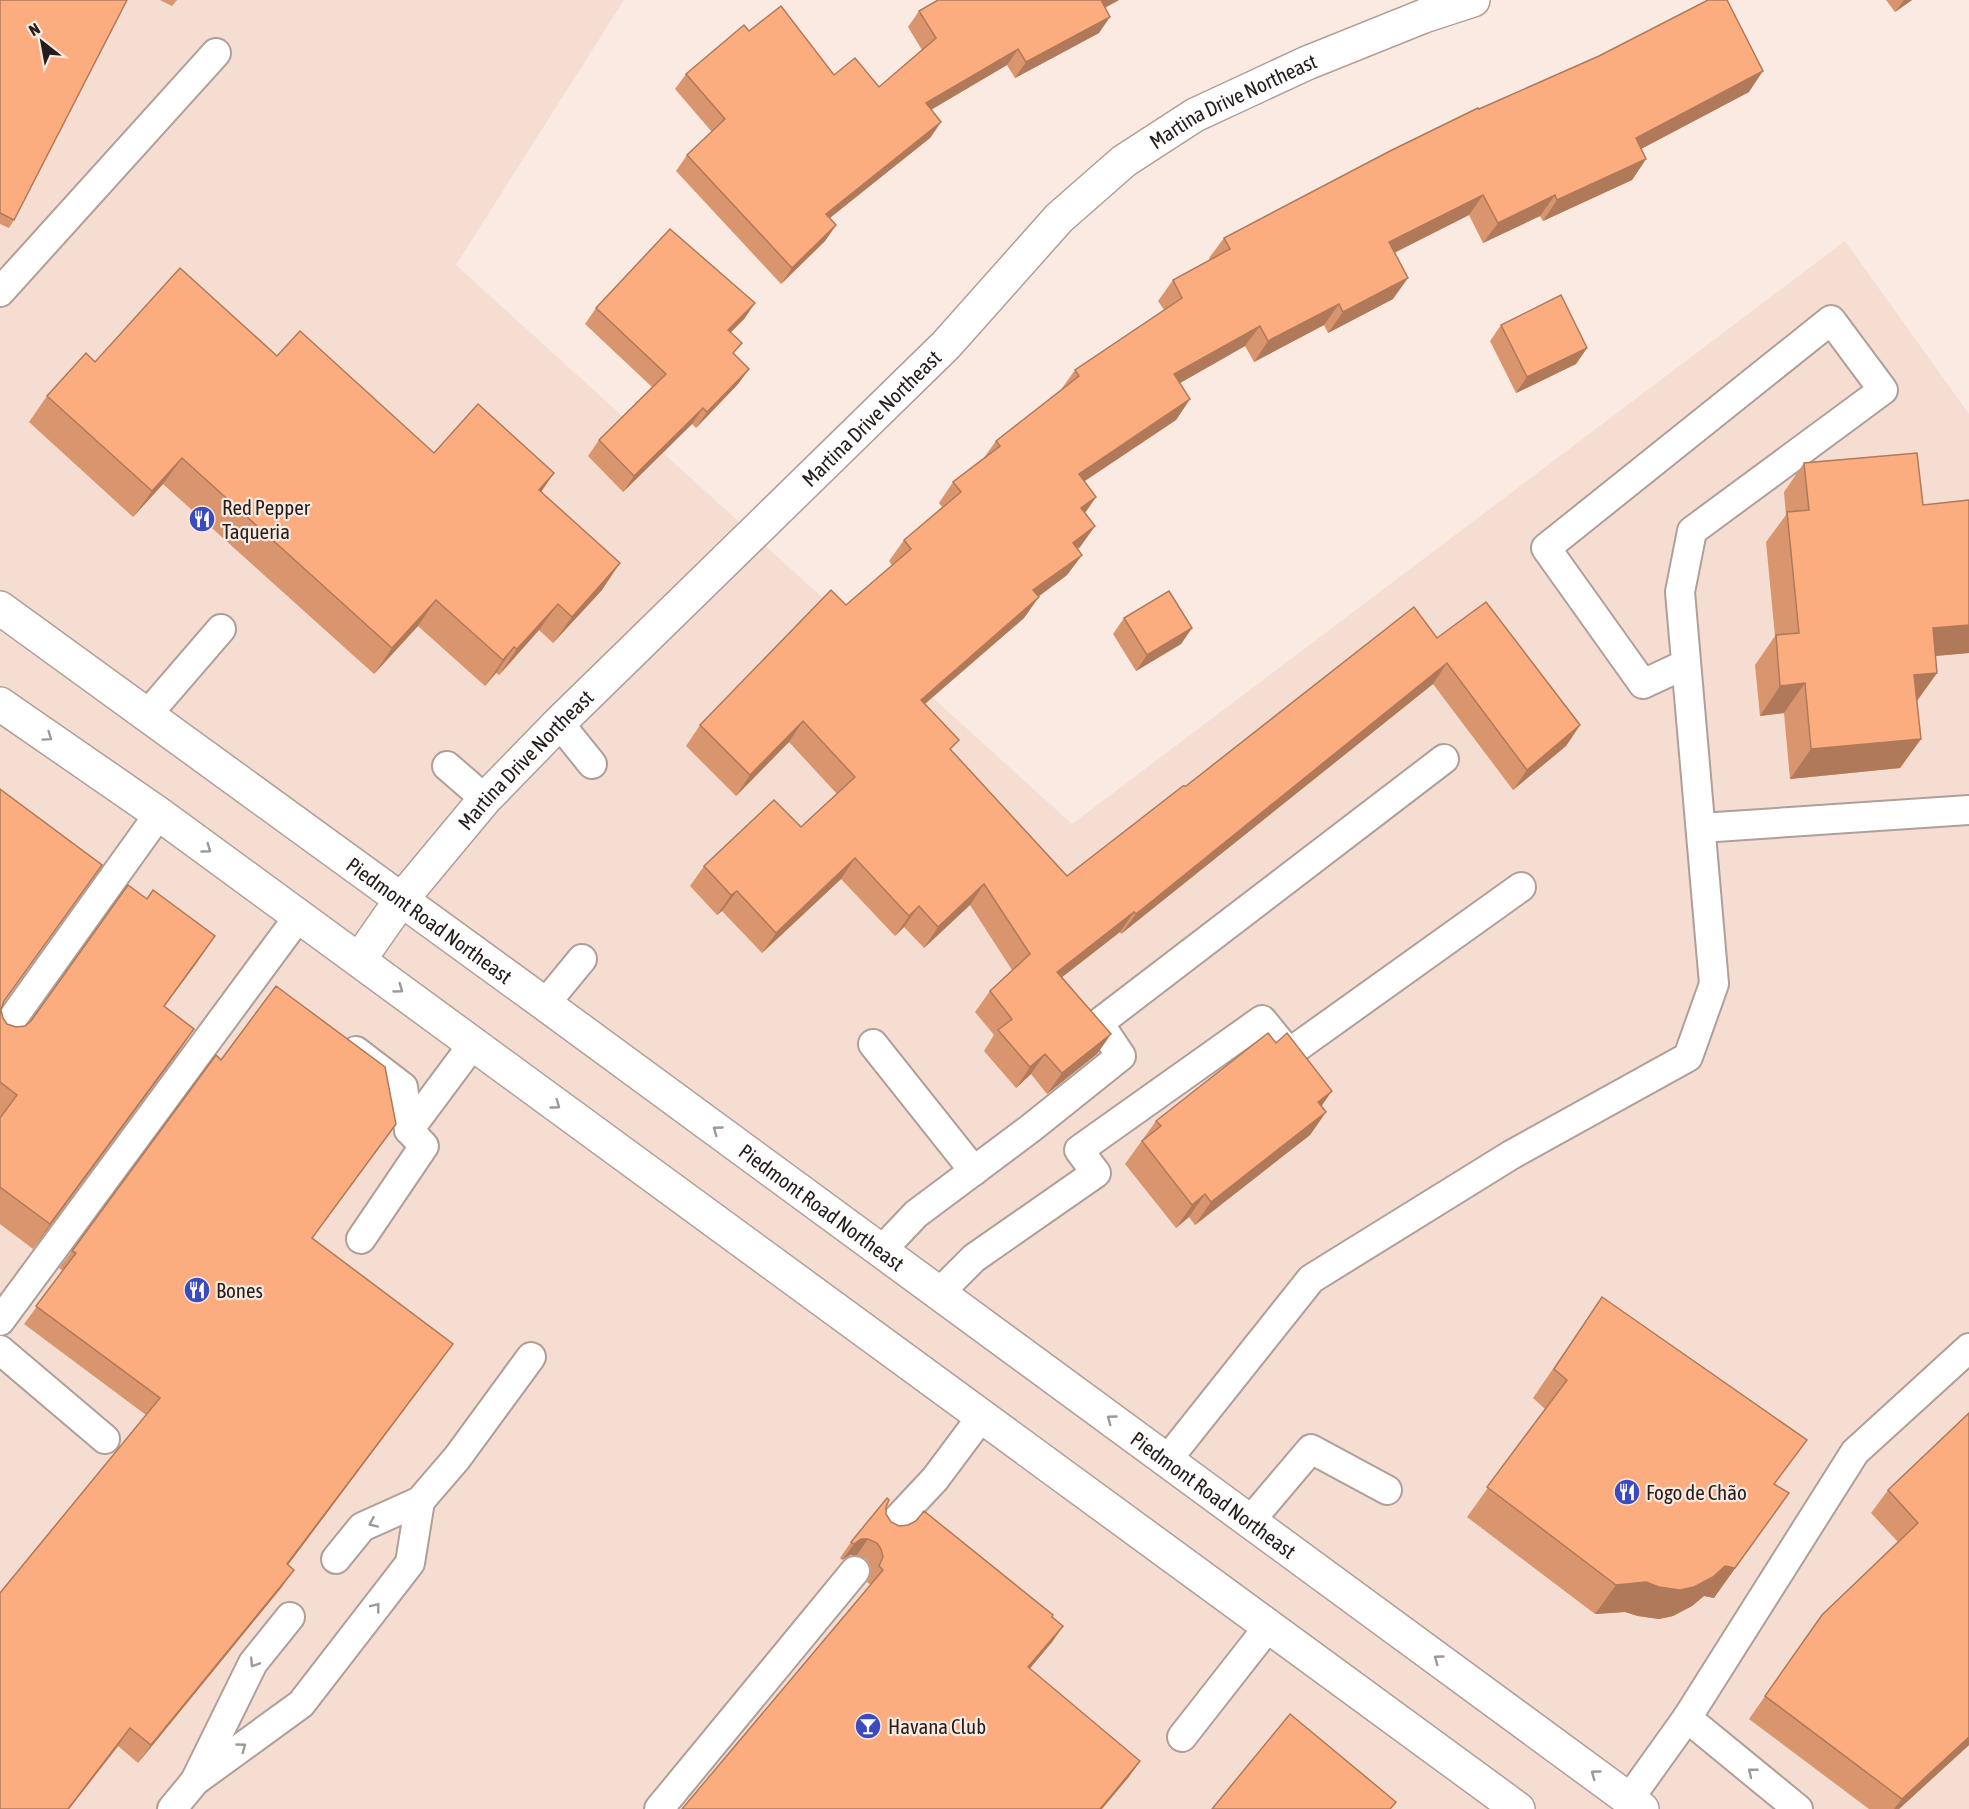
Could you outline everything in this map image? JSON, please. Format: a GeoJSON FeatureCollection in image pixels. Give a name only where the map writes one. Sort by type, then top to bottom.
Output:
{"type":"FeatureCollection","features":[{"type":"Feature","properties":{"kind":"main road","name":"Martina Drive Northeast"},"geometry":{"type":"LineString","coordinates":[[358,960],[401,900],[485,799],[559,723],[946,345],[1059,218],[1124,161],[1195,115],[1307,63],[1424,16],[1473,0]]}},
{"type":"Feature","properties":{"kind":"main road","name":"Piedmont Road Northeast"},"geometry":{"type":"LineString","coordinates":[[0,608],[545,1004],[1635,1804]]}},
{"type":"Feature","properties":{"kind":"main road"},"geometry":{"type":"LineString","coordinates":[[0,704],[159,814],[1518,1809]]}},
{"type":"Feature","properties":{"kind":"lane"},"geometry":{"type":"LineString","coordinates":[[0,292],[216,53]]}},
{"type":"Feature","properties":{"kind":"lane"},"geometry":{"type":"LineString","coordinates":[[1167,1460],[1311,1279],[1511,1155],[1688,1058],[1714,984],[1680,592],[1692,531],[1883,390],[1831,320],[1546,548],[1643,684],[1686,664]]}},
{"type":"Feature","properties":{"kind":"lane"},"geometry":{"type":"LineString","coordinates":[[146,716],[221,629]]}},
{"type":"Feature","properties":{"kind":"lane"},"geometry":{"type":"LineString","coordinates":[[559,723],[592,764]]}},
{"type":"Feature","properties":{"kind":"lane"},"geometry":{"type":"LineString","coordinates":[[881,1251],[916,1214],[1031,1128],[1121,1056],[1099,1023],[1444,759]]}},
{"type":"Feature","properties":{"kind":"lane"},"geometry":{"type":"LineString","coordinates":[[447,766],[485,799]]}},
{"type":"Feature","properties":{"kind":"lane"},"geometry":{"type":"LineString","coordinates":[[1701,828],[1969,810]]}},
{"type":"Feature","properties":{"kind":"lane"},"geometry":{"type":"LineString","coordinates":[[0,1036],[159,814]]}},
{"type":"Feature","properties":{"kind":"lane"},"geometry":{"type":"LineString","coordinates":[[939,1293],[974,1258],[1096,1173],[1079,1150],[1262,1020],[1289,1053],[1521,887]]}},
{"type":"Feature","properties":{"kind":"lane"},"geometry":{"type":"LineString","coordinates":[[0,1321],[264,984],[298,916]]}},
{"type":"Feature","properties":{"kind":"lane"},"geometry":{"type":"LineString","coordinates":[[545,1004],[582,959]]}},
{"type":"Feature","properties":{"kind":"lane"},"geometry":{"type":"LineString","coordinates":[[338,1038],[403,1086],[409,1130],[424,1146],[361,1239]]}},
{"type":"Feature","properties":{"kind":"lane"},"geometry":{"type":"LineString","coordinates":[[409,1130],[473,1044]]}},
{"type":"Feature","properties":{"kind":"lane"},"geometry":{"type":"LineString","coordinates":[[873,1044],[974,1171]]}},
{"type":"Feature","properties":{"kind":"lane"},"geometry":{"type":"LineString","coordinates":[[1635,1804],[1855,1452],[1969,1348]]}},
{"type":"Feature","properties":{"kind":"lane"},"geometry":{"type":"LineString","coordinates":[[0,1350],[105,1439]]}},
{"type":"Feature","properties":{"kind":"lane"},"geometry":{"type":"LineString","coordinates":[[336,1558],[362,1527],[420,1501],[457,1458],[531,1357]]}},
{"type":"Feature","properties":{"kind":"lane"},"geometry":{"type":"LineString","coordinates":[[891,1526],[935,1479],[982,1416]]}},
{"type":"Feature","properties":{"kind":"lane"},"geometry":{"type":"LineString","coordinates":[[1250,1521],[1311,1449],[1387,1490]]}},
{"type":"Feature","properties":{"kind":"lane"},"geometry":{"type":"LineString","coordinates":[[195,1781],[301,1704],[410,1563],[420,1501]]}},
{"type":"Feature","properties":{"kind":"lane"},"geometry":{"type":"LineString","coordinates":[[659,1809],[855,1571]]}},
{"type":"Feature","properties":{"kind":"lane"},"geometry":{"type":"LineString","coordinates":[[172,1809],[195,1781],[253,1663],[290,1617]]}},
{"type":"Feature","properties":{"kind":"lane"},"geometry":{"type":"LineString","coordinates":[[1182,1737],[1269,1626]]}},
{"type":"Feature","properties":{"kind":"lane"},"geometry":{"type":"LineString","coordinates":[[1687,1718],[1798,1809]]}},
{"type":"Feature","properties":{"kind":"shaded area"},"geometry":{"type":"Polygon","coordinates":[[[0,0],[624,0],[456,265],[1072,824],[1845,241],[1969,414],[1969,1809],[0,1809],[0,0]]]}},
{"type":"Feature","properties":{"kind":"building"},"geometry":{"type":"Polygon","coordinates":[[[0,0],[127,0],[14,220],[0,213],[0,0]]]}},
{"type":"Feature","properties":{"kind":"building"},"geometry":{"type":"Polygon","coordinates":[[[938,0],[1101,0],[1110,17],[1026,62],[1018,49],[926,103],[941,122],[826,214],[836,225],[792,268],[687,155],[725,119],[686,74],[744,25],[749,31],[781,6],[834,75],[855,58],[879,87],[936,38],[919,11],[938,0]]]}},
{"type":"Feature","properties":{"kind":"building"},"geometry":{"type":"Polygon","coordinates":[[[1708,0],[1727,0],[1763,71],[1636,138],[1646,159],[1557,200],[1555,195],[1498,223],[1483,195],[1389,242],[1408,278],[1343,312],[1339,304],[1268,341],[1260,326],[1174,374],[1190,399],[1079,474],[1096,497],[1081,508],[1095,526],[1073,543],[1082,555],[1033,590],[1039,597],[921,700],[959,740],[950,749],[1067,876],[1414,607],[1437,638],[1486,602],[1580,725],[1527,770],[1447,663],[1136,914],[1134,912],[1057,972],[1111,1034],[1062,1073],[1045,1054],[1030,1067],[998,1030],[1012,1019],[990,991],[1030,954],[984,884],[938,927],[919,906],[909,916],[855,858],[776,933],[737,891],[731,895],[704,866],[774,800],[801,827],[855,777],[803,721],[750,775],[700,725],[831,590],[846,605],[911,549],[904,540],[961,492],[953,482],[1000,446],[996,441],[1079,376],[1075,370],[1182,298],[1173,280],[1230,249],[1224,238],[1390,151],[1478,108],[1599,56],[1708,0]]]}},
{"type":"Feature","properties":{"kind":"building"},"geometry":{"type":"Polygon","coordinates":[[[670,229],[755,303],[728,330],[742,343],[733,353],[749,369],[707,412],[703,408],[634,476],[599,440],[666,374],[596,308],[670,229]]]}},
{"type":"Feature","properties":{"kind":"building"},"geometry":{"type":"Polygon","coordinates":[[[180,268],[277,356],[300,331],[434,453],[478,404],[554,473],[539,490],[620,563],[572,617],[558,604],[517,649],[514,647],[503,660],[436,600],[392,648],[182,458],[152,491],[47,396],[86,353],[95,362],[180,268]]]}},
{"type":"Feature","properties":{"kind":"building"},"geometry":{"type":"Polygon","coordinates":[[[1561,295],[1587,348],[1527,377],[1501,325],[1561,295]]]}},
{"type":"Feature","properties":{"kind":"building"},"geometry":{"type":"Polygon","coordinates":[[[1917,453],[1923,505],[1969,500],[1969,625],[1933,628],[1937,673],[1914,675],[1921,739],[1811,749],[1805,683],[1780,686],[1776,635],[1799,633],[1787,512],[1809,510],[1804,463],[1917,453]]]}},
{"type":"Feature","properties":{"kind":"building"},"geometry":{"type":"Polygon","coordinates":[[[1169,591],[1192,628],[1147,655],[1124,618],[1169,591]]]}},
{"type":"Feature","properties":{"kind":"building"},"geometry":{"type":"Polygon","coordinates":[[[0,789],[102,865],[4,1001],[1,1010],[7,1024],[16,1027],[25,1026],[31,1021],[128,885],[147,899],[153,890],[215,936],[164,1006],[194,1029],[50,1224],[0,1187],[0,1118],[17,1095],[0,1082],[0,789]]]}},
{"type":"Feature","properties":{"kind":"building"},"geometry":{"type":"Polygon","coordinates":[[[276,986],[385,1067],[396,1124],[312,1238],[453,1344],[287,1564],[294,1570],[151,1745],[130,1728],[68,1809],[0,1809],[0,1593],[160,1398],[36,1306],[76,1253],[72,1251],[216,1055],[221,1060],[276,986]]]}},
{"type":"Feature","properties":{"kind":"building"},"geometry":{"type":"Polygon","coordinates":[[[1268,1033],[1276,1043],[1287,1033],[1332,1091],[1318,1102],[1326,1112],[1211,1202],[1205,1194],[1192,1205],[1142,1141],[1161,1126],[1156,1121],[1268,1033]]]}},
{"type":"Feature","properties":{"kind":"building","name":"Fogo de Chão"},"geometry":{"type":"Polygon","coordinates":[[[1602,1297],[1807,1440],[1774,1484],[1789,1493],[1735,1568],[1725,1566],[1713,1577],[1694,1587],[1680,1590],[1659,1587],[1646,1582],[1616,1585],[1487,1487],[1567,1380],[1554,1369],[1602,1297]]]}},
{"type":"Feature","properties":{"kind":"building"},"geometry":{"type":"Polygon","coordinates":[[[1969,1413],[1969,1737],[1902,1799],[1765,1696],[1822,1615],[1918,1523],[1888,1490],[1969,1413]]]}},
{"type":"Feature","properties":{"kind":"building","name":"Havana Club"},"geometry":{"type":"Polygon","coordinates":[[[887,1498],[889,1500],[886,1514],[891,1522],[899,1526],[908,1525],[916,1521],[924,1511],[1053,1615],[1052,1617],[1063,1626],[1028,1667],[1140,1761],[1100,1809],[682,1809],[883,1570],[879,1566],[883,1557],[877,1543],[868,1539],[861,1539],[854,1544],[851,1542],[887,1498]]]}},
{"type":"Feature","properties":{"kind":"building"},"geometry":{"type":"Polygon","coordinates":[[[1290,1714],[1396,1802],[1390,1809],[1212,1809],[1290,1714]]]}},
{"type":"Feature","properties":{"kind":"place","name":"Red Pepper Taqueria"},"geometry":{"type":"Point","coordinates":[202,519]}},
{"type":"Feature","properties":{"kind":"place","name":"Bones"},"geometry":{"type":"Point","coordinates":[197,1290]}},
{"type":"Feature","properties":{"kind":"place","name":"Fogo de Chão"},"geometry":{"type":"Point","coordinates":[1627,1492]}},
{"type":"Feature","properties":{"kind":"place","name":"Havana Club"},"geometry":{"type":"Point","coordinates":[868,1726]}}]}
